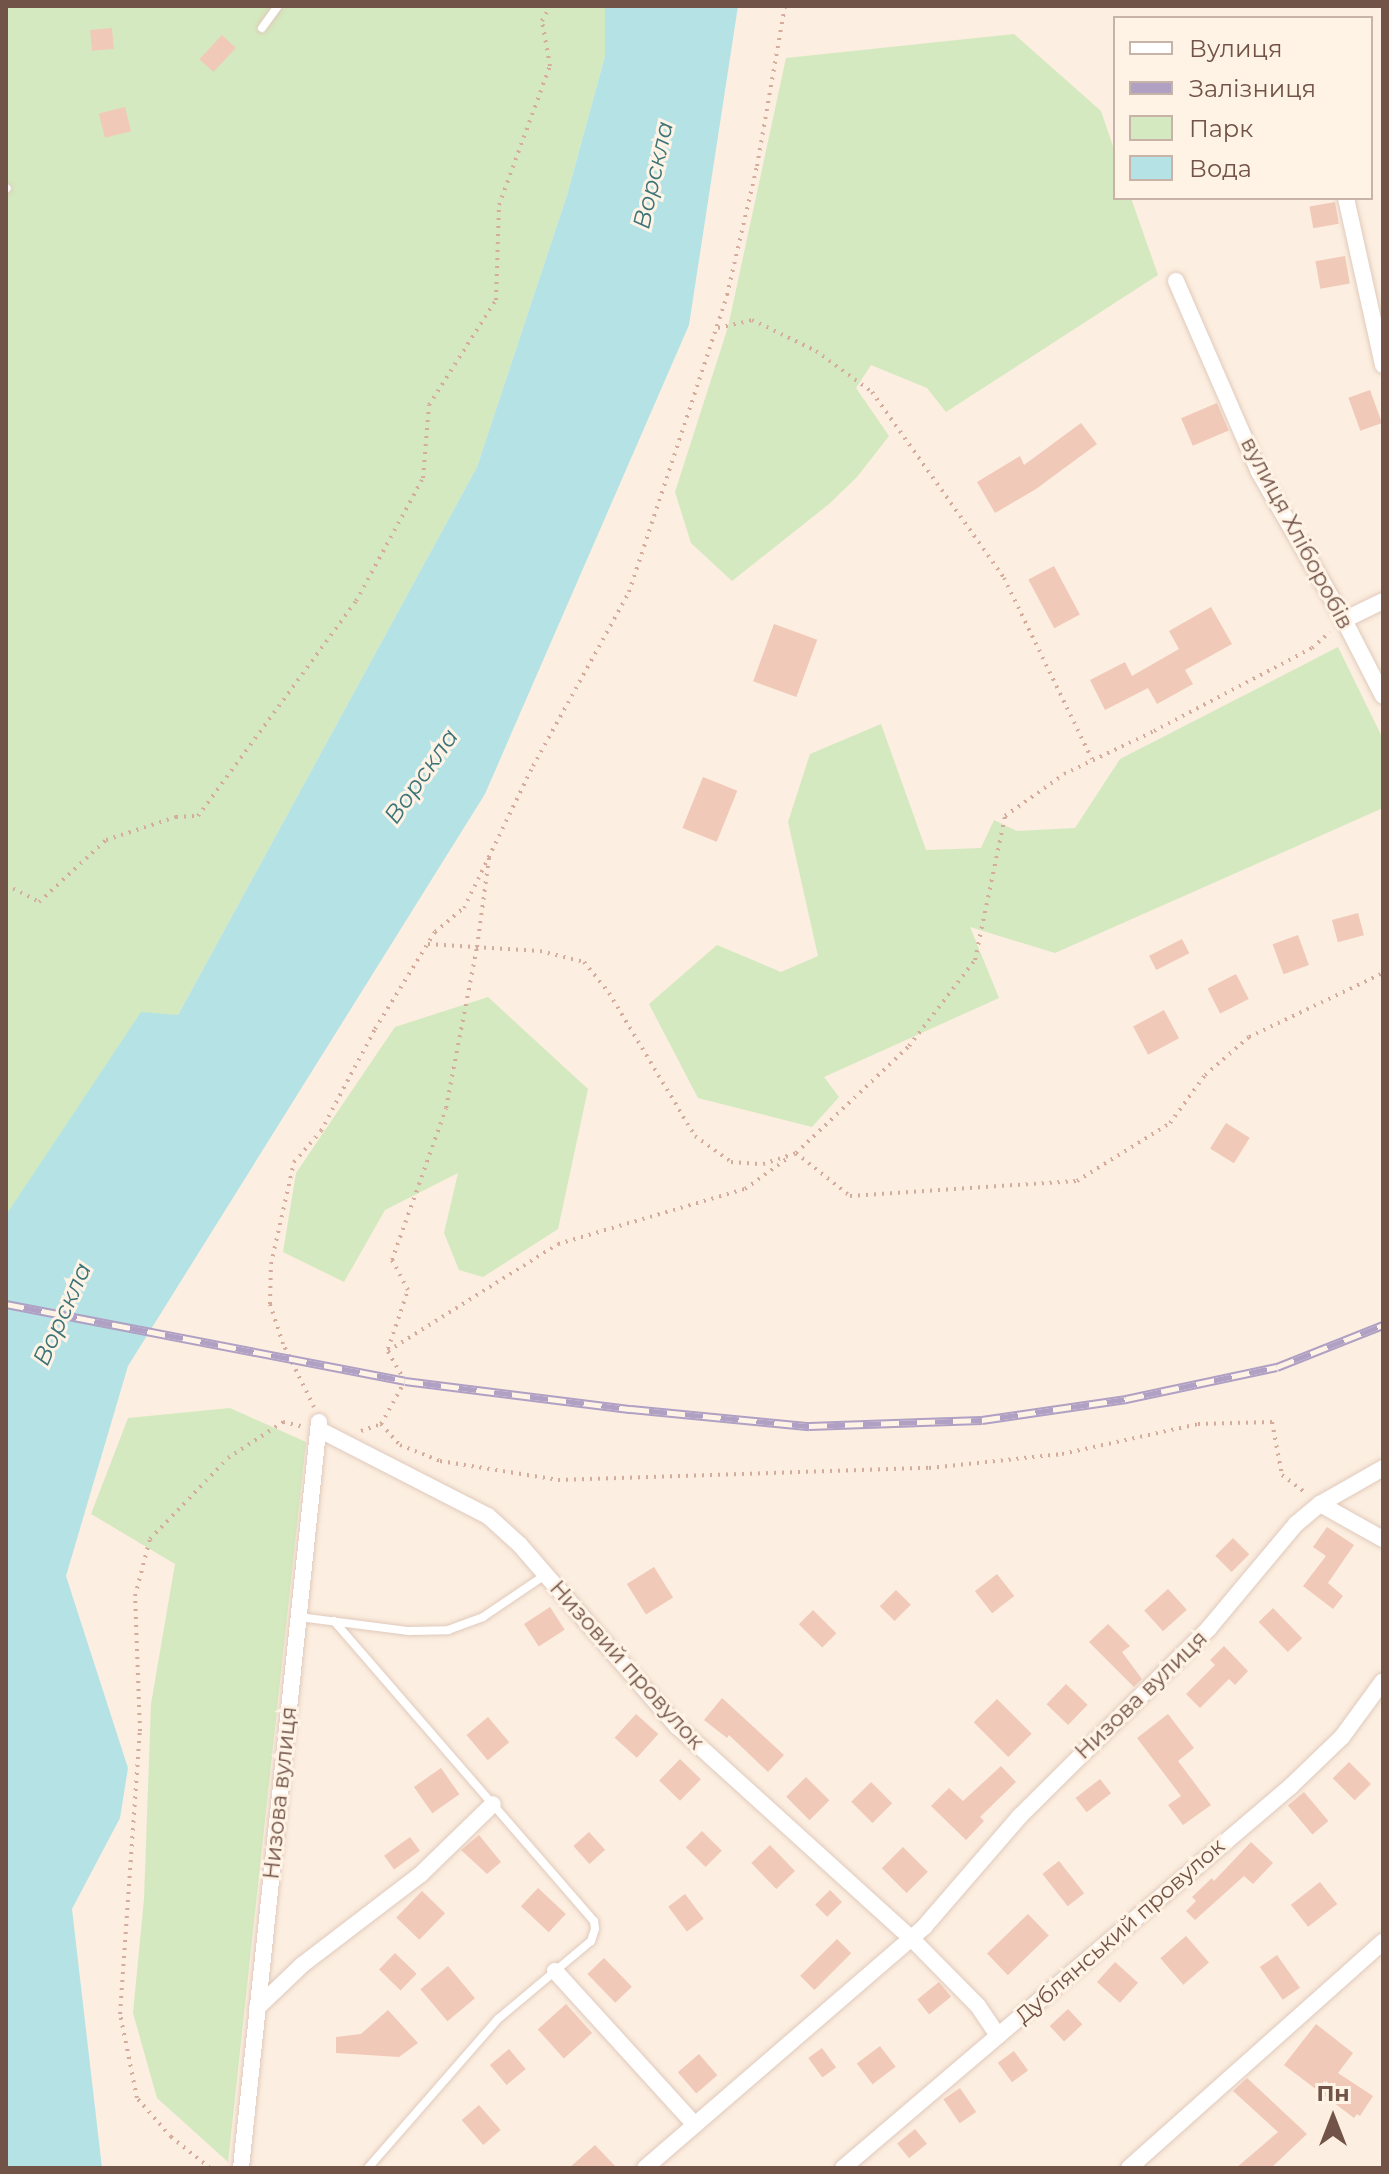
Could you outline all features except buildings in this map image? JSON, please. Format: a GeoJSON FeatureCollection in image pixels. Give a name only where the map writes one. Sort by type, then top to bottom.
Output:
{"type":"FeatureCollection","features":[{"type":"Feature","properties":{"kind":"street"},"geometry":{"type":"LineString","coordinates":[[1346,200],[1383,365]]}},
{"type":"Feature","properties":{"kind":"street","name":"вулиця Хліборобів"},"geometry":{"type":"LineString","coordinates":[[1176,281],[1259,472],[1344,620],[1383,696]]}},
{"type":"Feature","properties":{"kind":"street"},"geometry":{"type":"LineString","coordinates":[[1344,620],[1383,601]]}},
{"type":"Feature","properties":{"kind":"street","name":"Низовий провулок"},"geometry":{"type":"LineString","coordinates":[[318,1424],[488,1516],[520,1545],[677,1726],[911,1938]]}},
{"type":"Feature","properties":{"kind":"street","name":"Низова вулиця"},"geometry":{"type":"LineString","coordinates":[[241,2168],[318,1424]]}},
{"type":"Feature","properties":{"kind":"street","name":"Низова вулиця"},"geometry":{"type":"LineString","coordinates":[[645,2168],[911,1938],[1092,1741],[1209,1628],[1296,1524],[1320,1504],[1383,1468]]}},
{"type":"Feature","properties":{"kind":"street"},"geometry":{"type":"LineString","coordinates":[[1320,1504],[1383,1539]]}},
{"type":"Feature","properties":{"kind":"street","name":"Дублянський провулок"},"geometry":{"type":"LineString","coordinates":[[843,2168],[1291,1786],[1342,1737],[1383,1681]]}},
{"type":"Feature","properties":{"kind":"street"},"geometry":{"type":"LineString","coordinates":[[257,2008],[302,1965],[421,1874],[493,1804]]}},
{"type":"Feature","properties":{"kind":"street"},"geometry":{"type":"LineString","coordinates":[[911,1938],[978,2006],[998,2036]]}},
{"type":"Feature","properties":{"kind":"street"},"geometry":{"type":"LineString","coordinates":[[1129,2168],[1383,1942]]}},
{"type":"Feature","properties":{"kind":"street"},"geometry":{"type":"LineString","coordinates":[[555,1971],[695,2125]]}},
{"type":"Feature","properties":{"kind":"lane"},"geometry":{"type":"LineString","coordinates":[[262,28],[278,6]]}},
{"type":"Feature","properties":{"kind":"lane"},"geometry":{"type":"LineString","coordinates":[[298,1617],[409,1631],[448,1630],[483,1617],[546,1574]]}},
{"type":"Feature","properties":{"kind":"lane"},"geometry":{"type":"LineString","coordinates":[[334,1621],[594,1921],[591,1941],[498,2019],[368,2168]]}},
{"type":"Feature","properties":{"kind":"path"},"geometry":{"type":"LineString","coordinates":[[6,885],[39,902],[106,840],[176,817],[198,816],[356,601],[423,478],[429,405],[496,300],[499,205],[550,66],[542,21],[550,6]]}},
{"type":"Feature","properties":{"kind":"path"},"geometry":{"type":"LineString","coordinates":[[210,2168],[171,2137],[137,2098],[120,2014],[140,1731],[135,1596],[150,1539],[228,1458],[283,1422],[318,1424],[283,1344],[270,1304],[271,1264],[294,1162],[321,1131],[375,1029],[435,932],[464,908],[533,766],[629,592],[718,328],[757,166],[785,6]]}},
{"type":"Feature","properties":{"kind":"path"},"geometry":{"type":"LineString","coordinates":[[718,328],[752,320],[816,351],[872,392],[1004,578],[1093,760]]}},
{"type":"Feature","properties":{"kind":"path"},"geometry":{"type":"LineString","coordinates":[[388,1351],[558,1244],[745,1189],[796,1153],[909,1046],[975,960],[1005,816],[1064,774],[1312,648],[1344,620]]}},
{"type":"Feature","properties":{"kind":"path"},"geometry":{"type":"LineString","coordinates":[[351,1430],[361,1431],[381,1424],[405,1381],[388,1351],[408,1290],[392,1260],[446,1108],[477,947],[490,854]]}},
{"type":"Feature","properties":{"kind":"path"},"geometry":{"type":"LineString","coordinates":[[428,944],[540,951],[584,962],[609,993],[695,1136],[731,1162],[763,1164],[796,1153]]}},
{"type":"Feature","properties":{"kind":"path"},"geometry":{"type":"LineString","coordinates":[[796,1153],[850,1196],[1077,1181],[1170,1123],[1205,1075],[1249,1037],[1383,973]]}},
{"type":"Feature","properties":{"kind":"path"},"geometry":{"type":"LineString","coordinates":[[381,1424],[400,1445],[440,1461],[558,1480],[929,1468],[1062,1454],[1198,1424],[1272,1422],[1282,1475],[1320,1504]]}},
{"type":"Feature","properties":{"kind":"green space"},"geometry":{"type":"Polygon","coordinates":[[[6,6],[605,6],[605,56],[567,195],[477,467],[178,1015],[6,1215],[6,6]]]}},
{"type":"Feature","properties":{"kind":"green space"},"geometry":{"type":"Polygon","coordinates":[[[1014,34],[1101,111],[1113,146],[1113,200],[1132,200],[1158,275],[946,412],[927,388],[871,365],[856,388],[889,436],[857,477],[829,504],[732,581],[691,543],[675,492],[728,327],[786,58],[1014,34]]]}},
{"type":"Feature","properties":{"kind":"green space"},"geometry":{"type":"Polygon","coordinates":[[[1338,647],[1383,739],[1383,808],[1055,953],[970,927],[999,998],[824,1077],[839,1097],[812,1127],[698,1098],[649,1004],[717,945],[781,972],[818,956],[788,822],[810,754],[881,724],[926,850],[981,848],[994,820],[1017,831],[1075,828],[1120,759],[1338,647]]]}},
{"type":"Feature","properties":{"kind":"green space"},"geometry":{"type":"Polygon","coordinates":[[[488,997],[588,1089],[558,1229],[483,1277],[459,1270],[444,1233],[458,1173],[385,1210],[344,1282],[283,1252],[296,1173],[395,1027],[488,997]]]}},
{"type":"Feature","properties":{"kind":"green space"},"geometry":{"type":"Polygon","coordinates":[[[230,1408],[306,1442],[228,2162],[157,2098],[133,2013],[144,1899],[151,1704],[175,1564],[91,1514],[128,1418],[230,1408]]]}},
{"type":"Feature","properties":{"kind":"water","name":"Ворскла"},"geometry":{"type":"Polygon","coordinates":[[[605,6],[738,6],[689,325],[485,794],[128,1366],[66,1576],[128,1768],[120,1818],[72,1909],[102,2168],[6,2168],[6,1215],[141,1012],[178,1015],[477,467],[567,195],[605,56],[605,6]]]}},
{"type":"Feature","properties":{"kind":"railway"},"geometry":{"type":"LineString","coordinates":[[6,1304],[405,1381],[631,1409],[809,1426],[982,1420],[1126,1399],[1277,1367],[1383,1325]]}}]}
